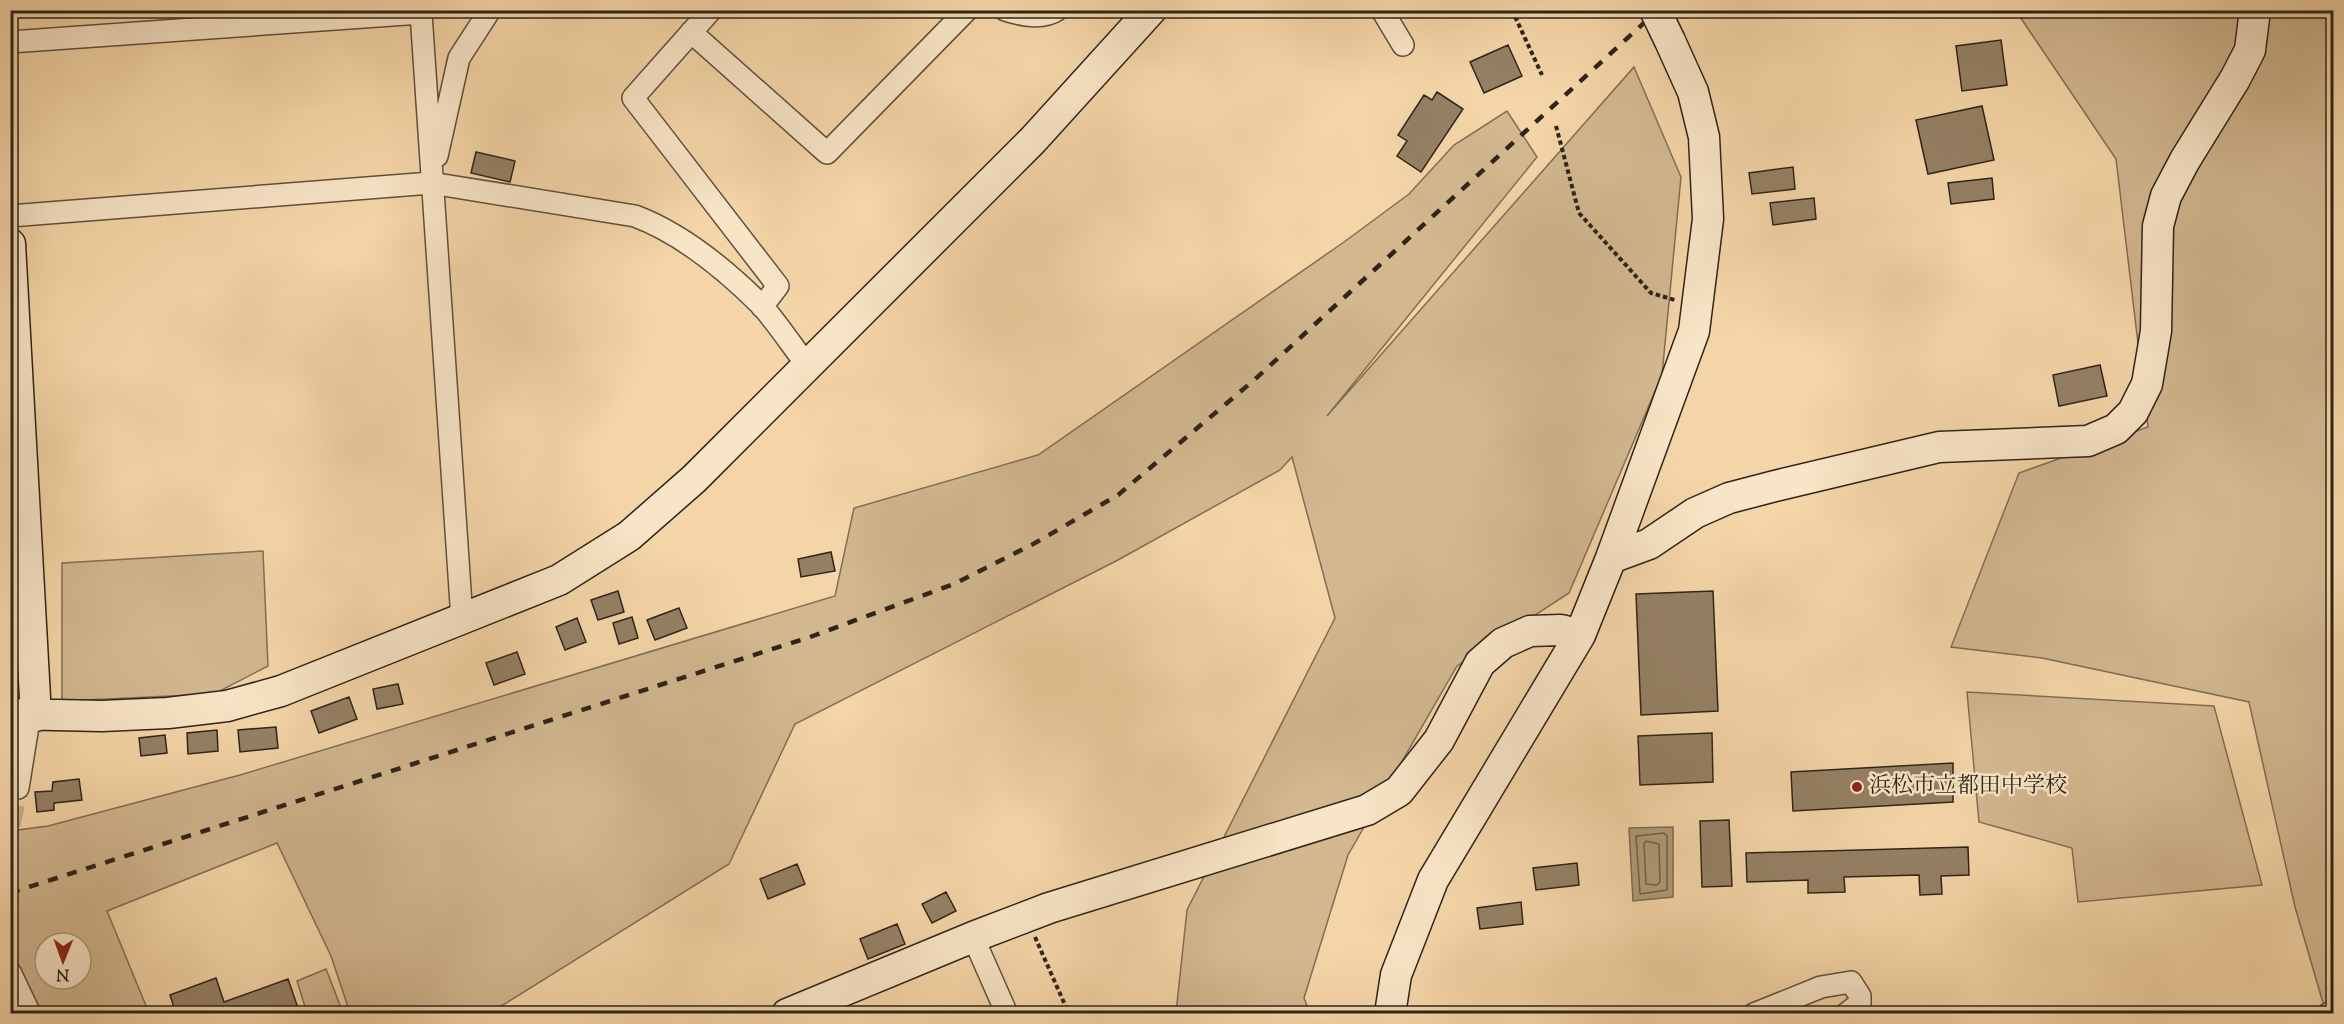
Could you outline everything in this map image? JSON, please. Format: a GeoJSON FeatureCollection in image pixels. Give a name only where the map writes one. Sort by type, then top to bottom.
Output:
{"type":"FeatureCollection","features":[{"type":"Feature","properties":{"kind":"street"},"geometry":{"type":"LineString","coordinates":[[431,183],[459,58],[490,10]]}},
{"type":"Feature","properties":{"kind":"street"},"geometry":{"type":"LineString","coordinates":[[711,10],[633,98],[778,286],[762,307]]}},
{"type":"Feature","properties":{"kind":"street"},"geometry":{"type":"LineString","coordinates":[[691,32],[827,153],[967,10]]}},
{"type":"Feature","properties":{"kind":"street"},"geometry":{"type":"LineString","coordinates":[[1005,10],[1024,16],[1052,14],[1057,10]]}},
{"type":"Feature","properties":{"kind":"street"},"geometry":{"type":"LineString","coordinates":[[23,715],[157,714],[227,706],[281,691],[559,580],[629,536],[694,479],[1033,140],[1151,10]]}},
{"type":"Feature","properties":{"kind":"street"},"geometry":{"type":"LineString","coordinates":[[1382,10],[1403,45]]}},
{"type":"Feature","properties":{"kind":"street"},"geometry":{"type":"LineString","coordinates":[[1390,1014],[1396,975],[1433,880],[1580,635],[1611,558],[1694,331],[1708,219],[1704,137],[1693,92],[1655,10]]}},
{"type":"Feature","properties":{"kind":"street"},"geometry":{"type":"LineString","coordinates":[[1611,558],[1649,544],[1695,513],[1729,498],[1775,486],[1939,447],[2088,441],[2115,429],[2133,412],[2147,384],[2156,331],[2158,226],[2166,196],[2250,50],[2255,10]]}},
{"type":"Feature","properties":{"kind":"street"},"geometry":{"type":"LineString","coordinates":[[10,42],[421,13],[462,619]]}},
{"type":"Feature","properties":{"kind":"street"},"geometry":{"type":"LineString","coordinates":[[10,216],[431,183],[635,216],[654,223],[697,250],[762,307],[807,365]]}},
{"type":"Feature","properties":{"kind":"street"},"geometry":{"type":"LineString","coordinates":[[10,244],[23,715],[28,726],[18,788]]}},
{"type":"Feature","properties":{"kind":"street"},"geometry":{"type":"LineString","coordinates":[[787,1014],[1026,917],[1366,810],[1399,791],[1439,740],[1480,663],[1503,643],[1530,631],[1561,630],[1580,635]]}},
{"type":"Feature","properties":{"kind":"street"},"geometry":{"type":"LineString","coordinates":[[973,937],[1007,1014]]}},
{"type":"Feature","properties":{"kind":"street"},"geometry":{"type":"LineString","coordinates":[[10,972],[30,1014]]}},
{"type":"Feature","properties":{"kind":"street"},"geometry":{"type":"LineString","coordinates":[[1755,1014],[1821,987],[1851,982],[1860,996],[1860,1003],[1846,1014]]}},
{"type":"Feature","properties":{"kind":"street"},"geometry":{"type":"LineString","coordinates":[[2328,1014],[2334,1012]]}},
{"type":"Feature","properties":{"kind":"path"},"geometry":{"type":"LineString","coordinates":[[1512,10],[1542,75]]}},
{"type":"Feature","properties":{"kind":"path"},"geometry":{"type":"LineString","coordinates":[[1556,126],[1579,213],[1651,293],[1678,301],[1694,331]]}},
{"type":"Feature","properties":{"kind":"path"},"geometry":{"type":"LineString","coordinates":[[1026,917],[1069,1014]]}},
{"type":"Feature","properties":{"kind":"shaded area"},"geometry":{"type":"Polygon","coordinates":[[[2016,11],[2331,11],[2334,20],[2333,1013],[2326,1013],[2295,907],[2249,702],[2042,658],[1951,647],[2019,473],[2148,427],[2116,159],[2016,11]]]}},
{"type":"Feature","properties":{"kind":"shaded area"},"geometry":{"type":"Polygon","coordinates":[[[1634,67],[1681,177],[1662,375],[1569,593],[1457,666],[1348,855],[1304,998],[1310,1013],[1176,1013],[1187,910],[1335,618],[1292,457],[1280,470],[1118,560],[795,724],[729,864],[490,1013],[350,1013],[331,956],[277,843],[107,911],[149,1013],[11,1013],[10,831],[48,826],[240,775],[835,596],[854,508],[1038,455],[1344,242],[1409,194],[1454,145],[1507,111],[1537,157],[1327,416],[1634,67]]]}},
{"type":"Feature","properties":{"kind":"shaded area"},"geometry":{"type":"Polygon","coordinates":[[[263,551],[268,666],[214,694],[62,701],[62,563],[263,551]]]}},
{"type":"Feature","properties":{"kind":"shaded area"},"geometry":{"type":"Polygon","coordinates":[[[1967,692],[2214,706],[2262,885],[2078,902],[2072,848],[1979,822],[1967,692]]]}},
{"type":"Feature","properties":{"kind":"shaded area"},"geometry":{"type":"Polygon","coordinates":[[[326,969],[343,1013],[307,1013],[297,981],[326,969]]]}},
{"type":"Feature","properties":{"kind":"water"},"geometry":{"type":"Polygon","coordinates":[[[1673,827],[1673,897],[1633,901],[1629,828],[1673,827]]]}},
{"type":"Feature","properties":{"kind":"building"},"geometry":{"type":"Polygon","coordinates":[[[2001,40],[2007,85],[1962,91],[1956,46],[2001,40]]]}},
{"type":"Feature","properties":{"kind":"building"},"geometry":{"type":"Polygon","coordinates":[[[1508,45],[1522,76],[1484,93],[1470,62],[1508,45]]]}},
{"type":"Feature","properties":{"kind":"building"},"geometry":{"type":"Polygon","coordinates":[[[1437,92],[1463,109],[1421,172],[1397,156],[1407,141],[1398,135],[1424,95],[1432,100],[1437,92]]]}},
{"type":"Feature","properties":{"kind":"building"},"geometry":{"type":"Polygon","coordinates":[[[1982,106],[1994,160],[1928,174],[1916,120],[1982,106]]]}},
{"type":"Feature","properties":{"kind":"building"},"geometry":{"type":"Polygon","coordinates":[[[476,152],[515,161],[510,182],[471,173],[476,152]]]}},
{"type":"Feature","properties":{"kind":"building"},"geometry":{"type":"Polygon","coordinates":[[[1793,167],[1795,189],[1752,194],[1749,173],[1793,167]]]}},
{"type":"Feature","properties":{"kind":"building"},"geometry":{"type":"Polygon","coordinates":[[[1992,178],[1994,199],[1951,204],[1948,183],[1992,178]]]}},
{"type":"Feature","properties":{"kind":"building"},"geometry":{"type":"Polygon","coordinates":[[[1814,198],[1816,219],[1773,225],[1770,203],[1814,198]]]}},
{"type":"Feature","properties":{"kind":"building"},"geometry":{"type":"Polygon","coordinates":[[[2100,365],[2107,396],[2059,406],[2053,375],[2100,365]]]}},
{"type":"Feature","properties":{"kind":"building"},"geometry":{"type":"Polygon","coordinates":[[[831,552],[835,571],[801,577],[798,559],[831,552]]]}},
{"type":"Feature","properties":{"kind":"building"},"geometry":{"type":"Polygon","coordinates":[[[618,591],[624,612],[598,620],[591,600],[618,591]]]}},
{"type":"Feature","properties":{"kind":"building"},"geometry":{"type":"Polygon","coordinates":[[[1713,591],[1718,711],[1641,715],[1636,594],[1713,591]]]}},
{"type":"Feature","properties":{"kind":"building"},"geometry":{"type":"Polygon","coordinates":[[[679,608],[687,628],[655,640],[647,620],[679,608]]]}},
{"type":"Feature","properties":{"kind":"building"},"geometry":{"type":"Polygon","coordinates":[[[632,617],[638,638],[619,644],[613,623],[632,617]]]}},
{"type":"Feature","properties":{"kind":"building"},"geometry":{"type":"Polygon","coordinates":[[[577,618],[586,642],[565,650],[556,627],[577,618]]]}},
{"type":"Feature","properties":{"kind":"building"},"geometry":{"type":"Polygon","coordinates":[[[517,652],[525,674],[494,685],[486,663],[517,652]]]}},
{"type":"Feature","properties":{"kind":"building"},"geometry":{"type":"Polygon","coordinates":[[[398,684],[403,704],[377,709],[373,689],[398,684]]]}},
{"type":"Feature","properties":{"kind":"building"},"geometry":{"type":"Polygon","coordinates":[[[349,697],[357,719],[319,733],[311,711],[349,697]]]}},
{"type":"Feature","properties":{"kind":"building"},"geometry":{"type":"Polygon","coordinates":[[[276,727],[278,748],[240,752],[238,730],[276,727]]]}},
{"type":"Feature","properties":{"kind":"building"},"geometry":{"type":"Polygon","coordinates":[[[217,730],[218,751],[188,754],[187,733],[217,730]]]}},
{"type":"Feature","properties":{"kind":"building"},"geometry":{"type":"Polygon","coordinates":[[[1712,733],[1713,782],[1640,785],[1638,736],[1712,733]]]}},
{"type":"Feature","properties":{"kind":"building"},"geometry":{"type":"Polygon","coordinates":[[[165,735],[167,753],[141,756],[139,738],[165,735]]]}},
{"type":"Feature","properties":{"kind":"building"},"geometry":{"type":"Polygon","coordinates":[[[1953,763],[1953,802],[1793,811],[1791,772],[1953,763]]]}},
{"type":"Feature","properties":{"kind":"building"},"geometry":{"type":"Polygon","coordinates":[[[79,779],[82,800],[54,803],[54,810],[37,812],[35,792],[52,791],[53,782],[79,779]]]}},
{"type":"Feature","properties":{"kind":"building"},"geometry":{"type":"Polygon","coordinates":[[[1729,820],[1732,886],[1702,887],[1700,821],[1729,820]]]}},
{"type":"Feature","properties":{"kind":"building"},"geometry":{"type":"Polygon","coordinates":[[[1968,847],[1969,875],[1941,876],[1942,894],[1920,895],[1919,875],[1844,877],[1845,892],[1808,893],[1808,880],[1747,882],[1746,853],[1968,847]]]}},
{"type":"Feature","properties":{"kind":"building"},"geometry":{"type":"Polygon","coordinates":[[[1577,863],[1579,885],[1536,890],[1533,868],[1577,863]]]}},
{"type":"Feature","properties":{"kind":"building"},"geometry":{"type":"Polygon","coordinates":[[[797,864],[805,884],[768,899],[760,879],[797,864]]]}},
{"type":"Feature","properties":{"kind":"building"},"geometry":{"type":"Polygon","coordinates":[[[946,892],[956,911],[932,923],[922,904],[946,892]]]}},
{"type":"Feature","properties":{"kind":"building"},"geometry":{"type":"Polygon","coordinates":[[[1521,902],[1523,924],[1480,929],[1477,908],[1521,902]]]}},
{"type":"Feature","properties":{"kind":"building"},"geometry":{"type":"Polygon","coordinates":[[[897,924],[905,944],[868,959],[860,939],[897,924]]]}},
{"type":"Feature","properties":{"kind":"building"},"geometry":{"type":"Polygon","coordinates":[[[216,978],[224,1002],[288,979],[300,1014],[176,1014],[170,995],[216,978]]]}},
{"type":"Feature","properties":{"kind":"tunnel"},"geometry":{"type":"LineString","coordinates":[[10,825],[18,788]]}},
{"type":"Feature","properties":{"kind":"railway"},"geometry":{"type":"LineString","coordinates":[[10,893],[810,637],[954,584],[1035,543],[1118,495],[1253,381],[1658,10]]}},
{"type":"Feature","properties":{"kind":"place","name":"浜松市立都田中学校"},"geometry":{"type":"Point","coordinates":[1857,787]}}]}
